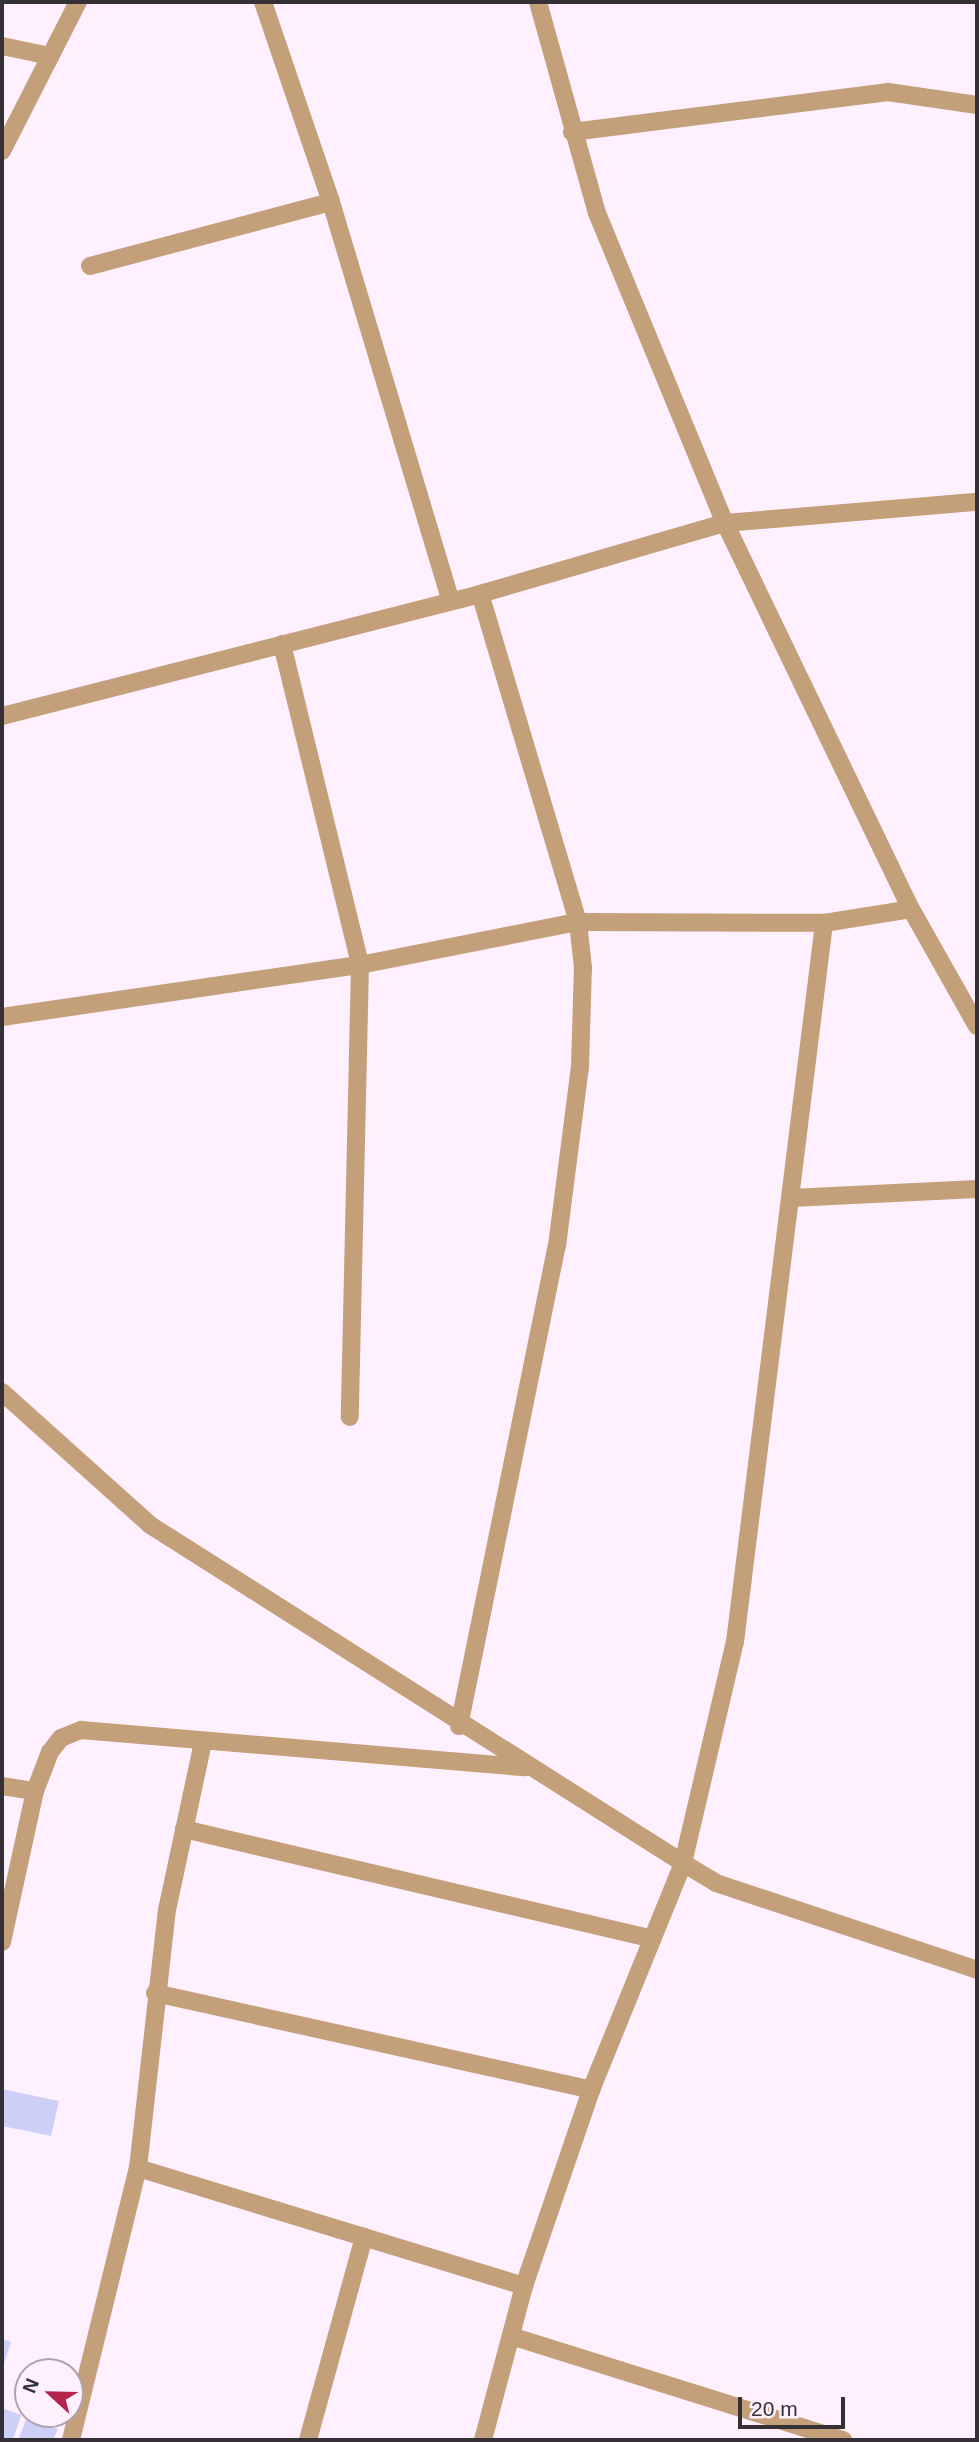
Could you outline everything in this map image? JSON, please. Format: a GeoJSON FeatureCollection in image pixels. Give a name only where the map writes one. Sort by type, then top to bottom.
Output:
{"type":"FeatureCollection","features":[{"type":"Feature","properties":{"kind":"street"},"geometry":{"type":"LineString","coordinates":[[2,150],[78,2]]}},
{"type":"Feature","properties":{"kind":"street"},"geometry":{"type":"LineString","coordinates":[[263,2],[331,202],[451,601]]}},
{"type":"Feature","properties":{"kind":"street"},"geometry":{"type":"LineString","coordinates":[[538,2],[572,132],[597,213],[725,523],[911,909],[977,1022]]}},
{"type":"Feature","properties":{"kind":"street"},"geometry":{"type":"LineString","coordinates":[[2,46],[50,56]]}},
{"type":"Feature","properties":{"kind":"street"},"geometry":{"type":"LineString","coordinates":[[572,132],[888,92],[977,105]]}},
{"type":"Feature","properties":{"kind":"street"},"geometry":{"type":"LineString","coordinates":[[90,266],[331,202]]}},
{"type":"Feature","properties":{"kind":"street"},"geometry":{"type":"LineString","coordinates":[[2,716],[480,594],[725,523],[977,502]]}},
{"type":"Feature","properties":{"kind":"street"},"geometry":{"type":"LineString","coordinates":[[459,1726],[557,1246],[580,1067],[578,922],[480,594]]}},
{"type":"Feature","properties":{"kind":"street"},"geometry":{"type":"LineString","coordinates":[[282,644],[360,965],[351,1417]]}},
{"type":"Feature","properties":{"kind":"street"},"geometry":{"type":"LineString","coordinates":[[2,1017],[360,965],[578,922],[824,923],[911,909]]}},
{"type":"Feature","properties":{"kind":"street"},"geometry":{"type":"LineString","coordinates":[[483,2440],[524,2286],[591,2090],[683,1863],[735,1642],[824,923]]}},
{"type":"Feature","properties":{"kind":"street"},"geometry":{"type":"LineString","coordinates":[[791,1198],[977,1189]]}},
{"type":"Feature","properties":{"kind":"street"},"geometry":{"type":"LineString","coordinates":[[2,1392],[150,1525],[459,1726],[716,1883],[977,1970]]}},
{"type":"Feature","properties":{"kind":"street"},"geometry":{"type":"LineString","coordinates":[[2,1942],[35,1791],[50,1752],[61,1738],[81,1730],[529,1767]]}},
{"type":"Feature","properties":{"kind":"street"},"geometry":{"type":"LineString","coordinates":[[71,2440],[138,2168],[155,1993],[184,1829],[203,1742]]}},
{"type":"Feature","properties":{"kind":"street"},"geometry":{"type":"LineString","coordinates":[[2,1786],[35,1791]]}},
{"type":"Feature","properties":{"kind":"street"},"geometry":{"type":"LineString","coordinates":[[184,1829],[652,1938]]}},
{"type":"Feature","properties":{"kind":"street"},"geometry":{"type":"LineString","coordinates":[[155,1993],[591,2090]]}},
{"type":"Feature","properties":{"kind":"street"},"geometry":{"type":"LineString","coordinates":[[138,2168],[524,2286]]}},
{"type":"Feature","properties":{"kind":"street"},"geometry":{"type":"LineString","coordinates":[[308,2440],[364,2237]]}},
{"type":"Feature","properties":{"kind":"street"},"geometry":{"type":"LineString","coordinates":[[511,2336],[842,2440]]}},
{"type":"Feature","properties":{"kind":"building"},"geometry":{"type":"Polygon","coordinates":[[[2,2089],[59,2101],[51,2136],[2,2126],[2,2089]]]}},
{"type":"Feature","properties":{"kind":"building"},"geometry":{"type":"Polygon","coordinates":[[[2,2339],[11,2342],[2,2369],[2,2339]]]}},
{"type":"Feature","properties":{"kind":"building"},"geometry":{"type":"Polygon","coordinates":[[[2,2408],[14,2412],[14,2428],[17,2428],[13,2440],[2,2440],[2,2408]]]}},
{"type":"Feature","properties":{"kind":"building"},"geometry":{"type":"Polygon","coordinates":[[[23,2428],[58,2429],[53,2440],[18,2440],[23,2428]]]}}]}
